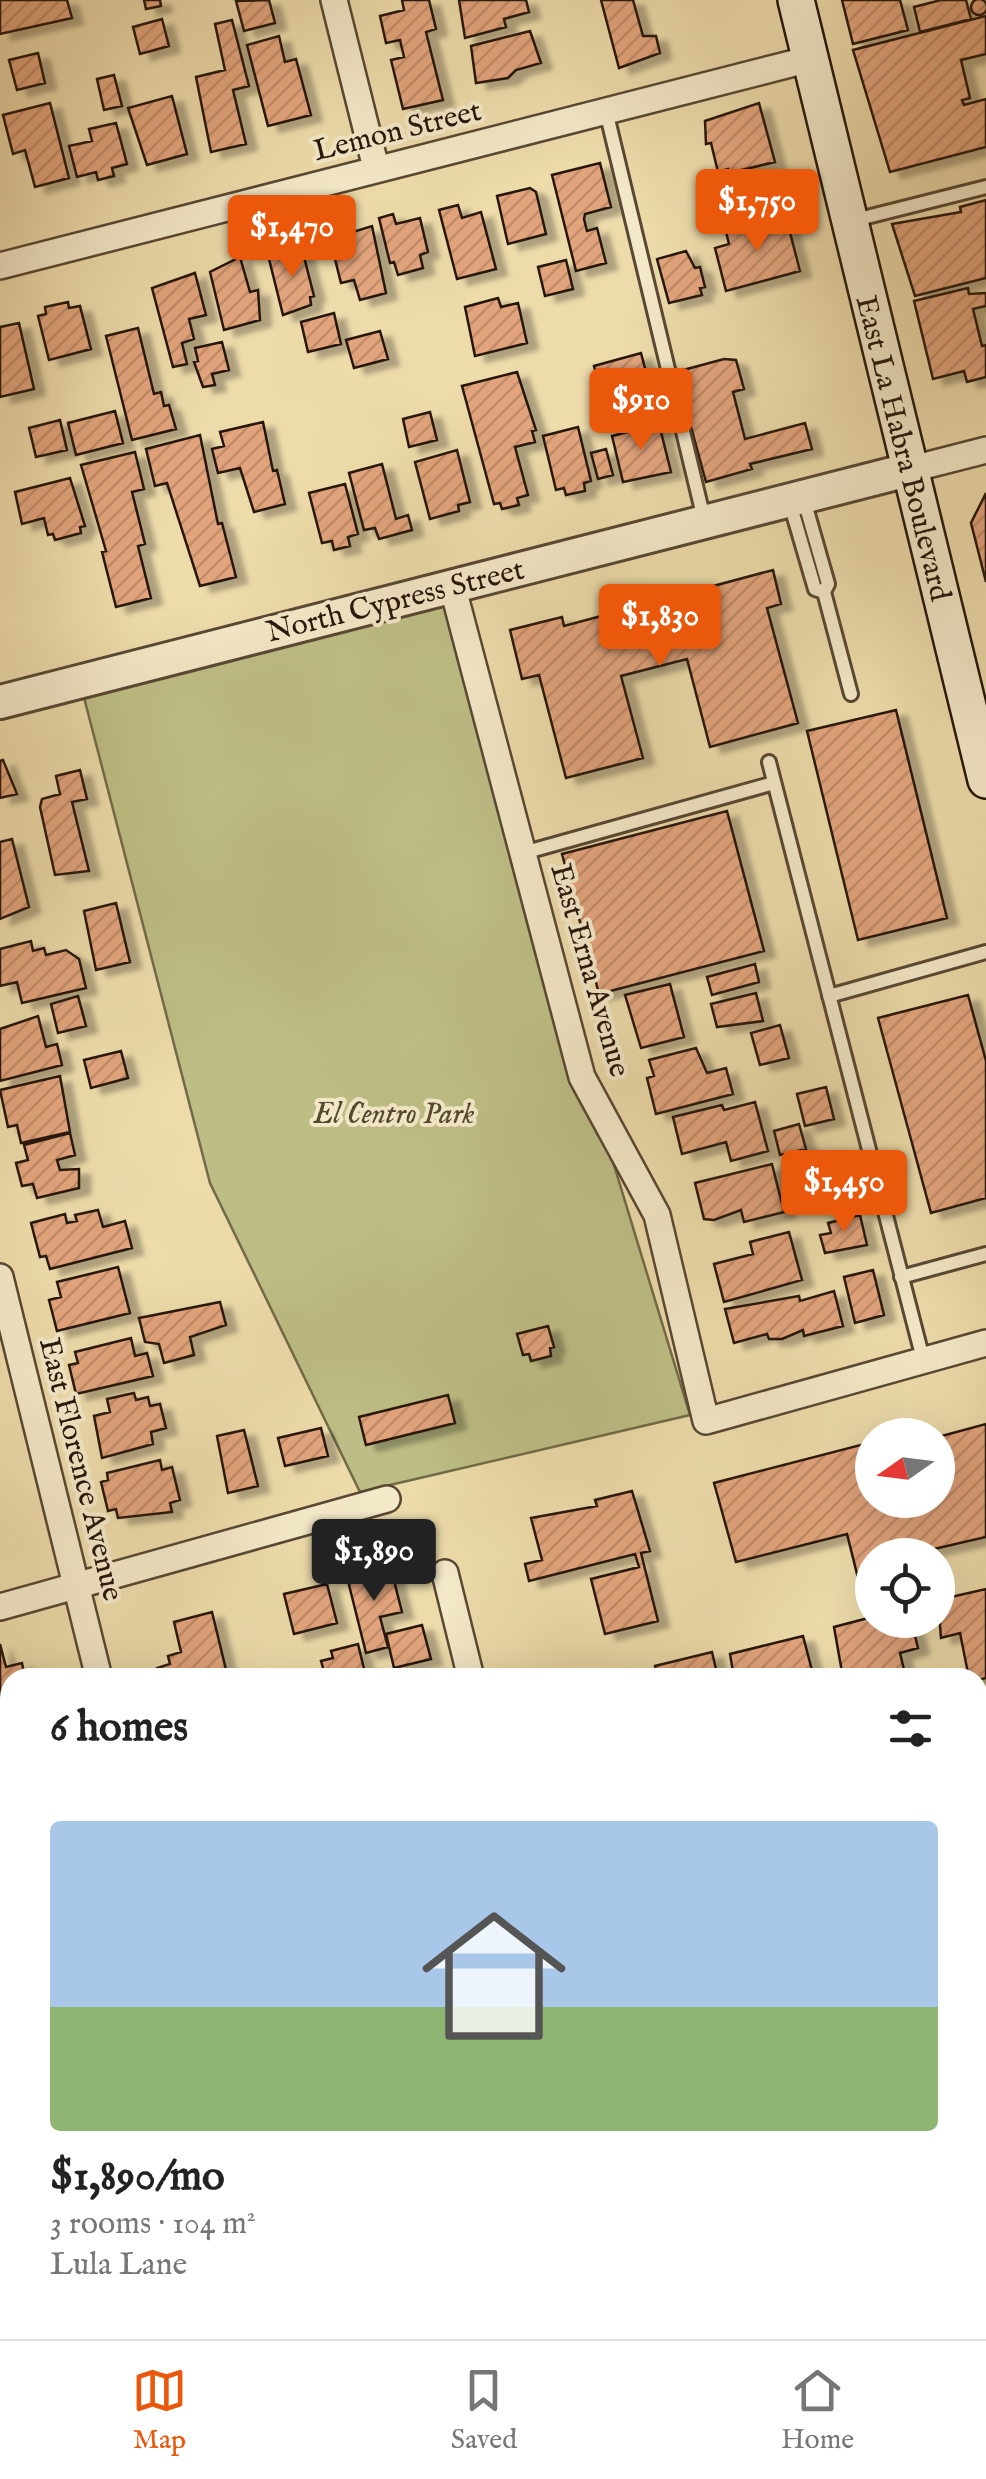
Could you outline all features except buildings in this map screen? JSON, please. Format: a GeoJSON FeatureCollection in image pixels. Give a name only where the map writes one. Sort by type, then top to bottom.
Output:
{"type":"FeatureCollection","features":[{"type":"Feature","properties":{"kind":"main road","name":"East La Habra Boulevard"},"geometry":{"type":"LineString","coordinates":[[796,0],[908,470],[978,715],[986,780]]}},
{"type":"Feature","properties":{"kind":"street"},"geometry":{"type":"LineString","coordinates":[[334,0],[376,168]]}},
{"type":"Feature","properties":{"kind":"street","name":"Lemon Street"},"geometry":{"type":"LineString","coordinates":[[0,266],[810,59]]}},
{"type":"Feature","properties":{"kind":"street"},"geometry":{"type":"LineString","coordinates":[[908,470],[986,450]]}},
{"type":"Feature","properties":{"kind":"street","name":"North Cypress Street"},"geometry":{"type":"LineString","coordinates":[[0,702],[908,470]]}},
{"type":"Feature","properties":{"kind":"street","name":"East Erna Avenue"},"geometry":{"type":"LineString","coordinates":[[452,585],[582,1077],[657,1215],[706,1421],[923,1360]]}},
{"type":"Feature","properties":{"kind":"street","name":"East Florence Avenue"},"geometry":{"type":"LineString","coordinates":[[0,1278],[97,1668]]}},
{"type":"Feature","properties":{"kind":"street"},"geometry":{"type":"LineString","coordinates":[[923,1360],[986,1343]]}},
{"type":"Feature","properties":{"kind":"street"},"geometry":{"type":"LineString","coordinates":[[0,1607],[387,1499]]}},
{"type":"Feature","properties":{"kind":"street"},"geometry":{"type":"LineString","coordinates":[[445,1573],[469,1668]]}},
{"type":"Feature","properties":{"kind":"lane"},"geometry":{"type":"LineString","coordinates":[[606,110],[704,522]]}},
{"type":"Feature","properties":{"kind":"lane"},"geometry":{"type":"LineString","coordinates":[[849,222],[986,187]]}},
{"type":"Feature","properties":{"kind":"lane"},"geometry":{"type":"LineString","coordinates":[[796,498],[828,584],[824,592],[851,694]]}},
{"type":"Feature","properties":{"kind":"lane"},"geometry":{"type":"LineString","coordinates":[[769,762],[923,1360]]}},
{"type":"Feature","properties":{"kind":"lane"},"geometry":{"type":"LineString","coordinates":[[523,854],[774,783]]}},
{"type":"Feature","properties":{"kind":"lane"},"geometry":{"type":"LineString","coordinates":[[830,996],[986,952]]}},
{"type":"Feature","properties":{"kind":"lane"},"geometry":{"type":"LineString","coordinates":[[902,1277],[986,1254]]}},
{"type":"Feature","properties":{"kind":"green space","name":"El Centro Park"},"geometry":{"type":"Polygon","coordinates":[[[444,606],[690,1415],[360,1492],[210,1183],[81,686],[444,606]]]}}]}
